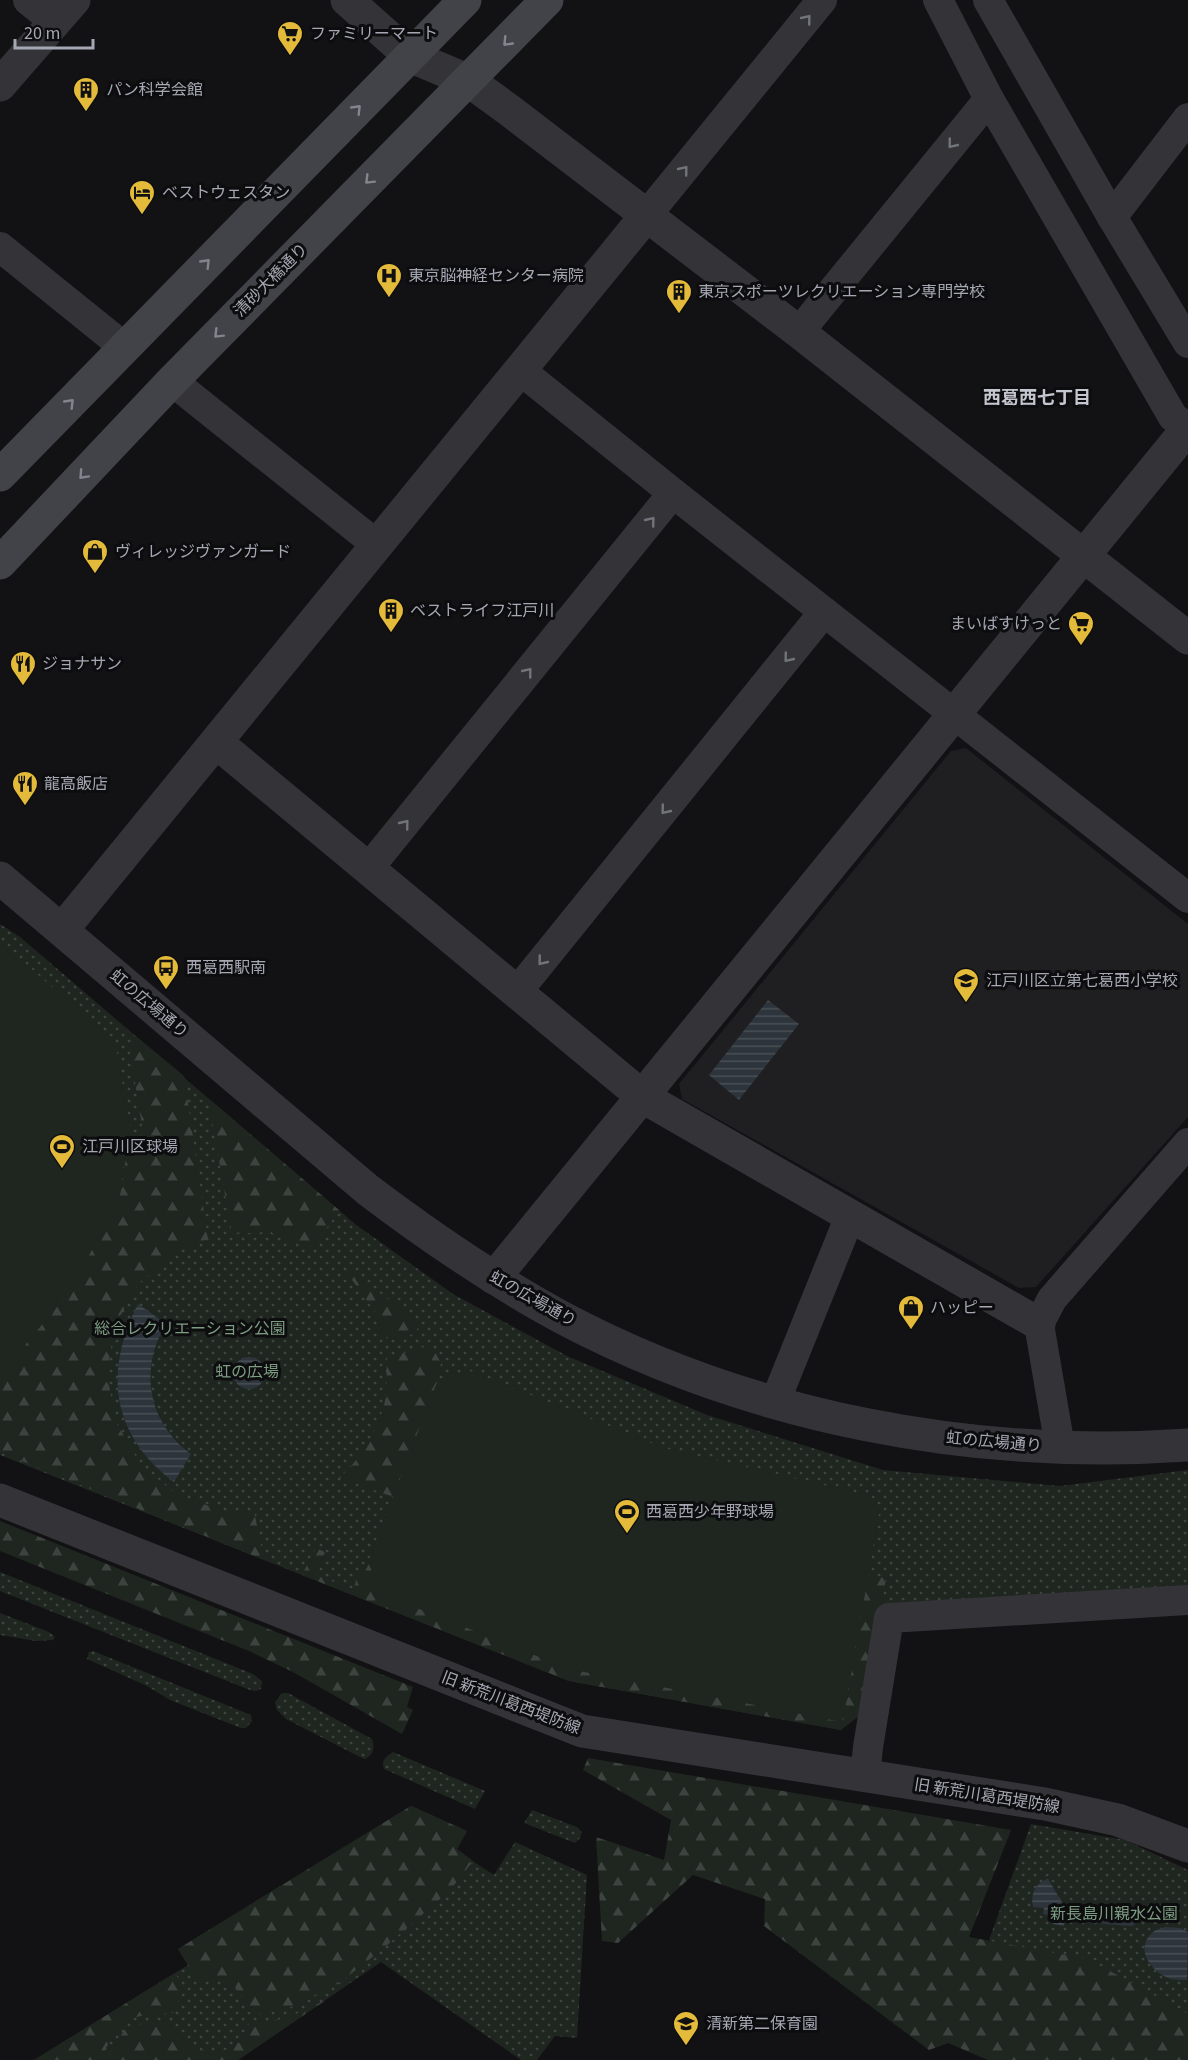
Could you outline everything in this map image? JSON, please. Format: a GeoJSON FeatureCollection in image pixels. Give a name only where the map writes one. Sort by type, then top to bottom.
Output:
{"type":"FeatureCollection","features":[{"type":"Feature","properties":{"kind":"main road"},"geometry":{"type":"LineString","coordinates":[[0,475],[465,0]]}},
{"type":"Feature","properties":{"kind":"main road","name":"清砂大橋通り"},"geometry":{"type":"LineString","coordinates":[[0,563],[172,381],[547,0]]}},
{"type":"Feature","properties":{"kind":"street"},"geometry":{"type":"LineString","coordinates":[[0,85],[64,11],[28,0]]}},
{"type":"Feature","properties":{"kind":"street"},"geometry":{"type":"LineString","coordinates":[[347,0],[410,56],[469,81],[799,332],[1188,638]]}},
{"type":"Feature","properties":{"kind":"street"},"geometry":{"type":"LineString","coordinates":[[62,930],[822,0]]}},
{"type":"Feature","properties":{"kind":"street"},"geometry":{"type":"LineString","coordinates":[[494,1278],[1188,428],[1173,417],[989,99],[938,0]]}},
{"type":"Feature","properties":{"kind":"street"},"geometry":{"type":"LineString","coordinates":[[988,0],[1112,217],[1188,343]]}},
{"type":"Feature","properties":{"kind":"street"},"geometry":{"type":"LineString","coordinates":[[799,332],[989,99]]}},
{"type":"Feature","properties":{"kind":"street"},"geometry":{"type":"LineString","coordinates":[[1112,217],[1188,118]]}},
{"type":"Feature","properties":{"kind":"street"},"geometry":{"type":"LineString","coordinates":[[0,247],[124,347]]}},
{"type":"Feature","properties":{"kind":"street"},"geometry":{"type":"LineString","coordinates":[[520,370],[1188,898]]}},
{"type":"Feature","properties":{"kind":"street"},"geometry":{"type":"LineString","coordinates":[[172,381],[377,545]]}},
{"type":"Feature","properties":{"kind":"street"},"geometry":{"type":"LineString","coordinates":[[368,869],[673,493]]}},
{"type":"Feature","properties":{"kind":"street"},"geometry":{"type":"LineString","coordinates":[[516,993],[824,612]]}},
{"type":"Feature","properties":{"kind":"street"},"geometry":{"type":"LineString","coordinates":[[216,742],[643,1097],[1039,1324]]}},
{"type":"Feature","properties":{"kind":"street","name":"虹の広場通り"},"geometry":{"type":"LineString","coordinates":[[0,878],[368,1190],[429,1236],[494,1278],[562,1317],[630,1350],[702,1378],[774,1402],[845,1420],[917,1433],[988,1443],[1060,1447],[1140,1448],[1188,1444]]}},
{"type":"Feature","properties":{"kind":"street"},"geometry":{"type":"LineString","coordinates":[[1060,1447],[1039,1324],[1052,1299],[1188,1143]]}},
{"type":"Feature","properties":{"kind":"street"},"geometry":{"type":"LineString","coordinates":[[774,1402],[849,1216]]}},
{"type":"Feature","properties":{"kind":"street","name":"旧 新荒川葛西堤防線"},"geometry":{"type":"LineString","coordinates":[[0,1500],[582,1731],[1045,1804],[1118,1820],[1188,1846]]}},
{"type":"Feature","properties":{"kind":"street"},"geometry":{"type":"LineString","coordinates":[[866,1777],[868,1748],[889,1618],[1188,1600]]}},
{"type":"Feature","properties":{"kind":"shaded area","name":"江戸川区立第七葛西小学校"},"geometry":{"type":"Polygon","coordinates":[[[966,748],[1188,924],[1188,1117],[1036,1287],[1019,1288],[682,1099],[679,1084],[951,751],[966,748]]]}},
{"type":"Feature","properties":{"kind":"shaded area"},"geometry":{"type":"Polygon","coordinates":[[[768,1000],[799,1024],[739,1100],[709,1075],[768,1000]]]}},
{"type":"Feature","properties":{"kind":"shaded area"},"geometry":{"type":"Polygon","coordinates":[[[138,1304],[165,1323],[152,1362],[150,1381],[152,1393],[159,1417],[165,1427],[191,1454],[174,1482],[153,1464],[137,1444],[126,1423],[120,1401],[118,1378],[120,1354],[138,1304]]]}},
{"type":"Feature","properties":{"kind":"shaded area"},"geometry":{"type":"Polygon","coordinates":[[[249,1357],[260,1362],[265,1373],[260,1384],[249,1389],[238,1384],[233,1373],[238,1362],[249,1357]]]}},
{"type":"Feature","properties":{"kind":"shaded area"},"geometry":{"type":"Polygon","coordinates":[[[1048,1879],[1066,1909],[1064,1926],[1053,1924],[1055,1916],[1043,1914],[1044,1908],[1033,1907],[1034,1890],[1048,1879]]]}},
{"type":"Feature","properties":{"kind":"shaded area"},"geometry":{"type":"Polygon","coordinates":[[[1165,1927],[1180,1928],[1188,1932],[1187,1980],[1175,1980],[1162,1975],[1147,1959],[1145,1946],[1147,1940],[1153,1932],[1165,1927]]]}},
{"type":"Feature","properties":{"kind":"green space","name":"総合レクリエーション公園"},"geometry":{"type":"Polygon","coordinates":[[[0,924],[20,937],[355,1224],[453,1294],[567,1356],[707,1415],[883,1470],[1060,1486],[1188,1470],[1188,1597],[881,1610],[841,1730],[569,1681],[0,1455],[0,924]]]}},
{"type":"Feature","properties":{"kind":"green space","name":"江戸川区球場"},"geometry":{"type":"Polygon","coordinates":[[[0,941],[106,1035],[108,1042],[115,1041],[133,1141],[127,1142],[120,1195],[72,1288],[11,1362],[0,1368],[0,941]]]}},
{"type":"Feature","properties":{"kind":"green space"},"geometry":{"type":"Polygon","coordinates":[[[137,1037],[184,1076],[208,1239],[174,1252],[138,1284],[114,1327],[107,1375],[116,1422],[140,1464],[177,1495],[223,1511],[254,1511],[264,1560],[0,1452],[0,1368],[11,1362],[72,1288],[120,1195],[128,1145],[145,1144],[129,1046],[137,1037]]]}},
{"type":"Feature","properties":{"kind":"green space"},"geometry":{"type":"Polygon","coordinates":[[[208,1098],[339,1210],[313,1248],[265,1232],[232,1234],[208,1098]]]}},
{"type":"Feature","properties":{"kind":"green space"},"geometry":{"type":"Polygon","coordinates":[[[349,1270],[420,1323],[415,1334],[382,1339],[374,1310],[347,1273],[349,1270]]]}},
{"type":"Feature","properties":{"kind":"green space"},"geometry":{"type":"Polygon","coordinates":[[[431,1345],[441,1363],[438,1380],[393,1497],[339,1477],[355,1462],[380,1417],[386,1396],[387,1358],[431,1345]]]}},
{"type":"Feature","properties":{"kind":"green space","name":"西葛西少年野球場"},"geometry":{"type":"Polygon","coordinates":[[[470,1371],[664,1448],[871,1496],[880,1508],[842,1722],[569,1669],[382,1594],[368,1562],[438,1380],[470,1371]]]}},
{"type":"Feature","properties":{"kind":"green space"},"geometry":{"type":"Polygon","coordinates":[[[0,1521],[413,1687],[407,1707],[413,1710],[402,1734],[293,1672],[249,1651],[0,1551],[0,1521]]]}},
{"type":"Feature","properties":{"kind":"green space"},"geometry":{"type":"Polygon","coordinates":[[[316,1548],[325,1552],[316,1575],[353,1589],[362,1567],[368,1562],[382,1594],[843,1721],[868,1576],[886,1578],[859,1716],[841,1730],[569,1681],[302,1575],[316,1548]]]}},
{"type":"Feature","properties":{"kind":"green space"},"geometry":{"type":"Polygon","coordinates":[[[0,1572],[253,1674],[262,1681],[261,1689],[250,1690],[0,1591],[0,1572]]]}},
{"type":"Feature","properties":{"kind":"green space"},"geometry":{"type":"Polygon","coordinates":[[[0,1613],[49,1632],[55,1637],[53,1640],[36,1641],[0,1635],[0,1613]]]}},
{"type":"Feature","properties":{"kind":"green space"},"geometry":{"type":"Polygon","coordinates":[[[93,1651],[251,1715],[252,1721],[246,1728],[241,1728],[170,1700],[147,1686],[87,1659],[89,1652],[93,1651]]]}},
{"type":"Feature","properties":{"kind":"green space"},"geometry":{"type":"Polygon","coordinates":[[[282,1693],[288,1693],[372,1739],[372,1753],[365,1759],[362,1758],[286,1719],[277,1710],[275,1702],[282,1693]]]}},
{"type":"Feature","properties":{"kind":"green space"},"geometry":{"type":"Polygon","coordinates":[[[393,1752],[485,1791],[475,1809],[384,1769],[386,1757],[393,1752]]]}},
{"type":"Feature","properties":{"kind":"green space"},"geometry":{"type":"Polygon","coordinates":[[[588,1758],[1011,1830],[969,1937],[1088,1959],[1188,2014],[1188,2060],[988,2060],[948,2043],[929,2050],[764,1926],[765,1899],[693,1875],[618,1943],[602,1941],[596,1837],[664,1860],[671,1820],[583,1770],[588,1758]]]}},
{"type":"Feature","properties":{"kind":"green space"},"geometry":{"type":"Polygon","coordinates":[[[411,1806],[467,1831],[456,1850],[494,1875],[515,1842],[587,1875],[577,2038],[555,2036],[537,2060],[521,2060],[381,1962],[238,2060],[34,2060],[188,1965],[178,1949],[411,1806]]]}},
{"type":"Feature","properties":{"kind":"green space"},"geometry":{"type":"Polygon","coordinates":[[[411,1806],[467,1831],[457,1849],[473,1861],[439,1900],[379,1952],[339,1983],[289,2008],[262,2014],[248,2012],[242,1995],[231,1985],[217,1981],[199,1981],[178,1949],[411,1806]]]}},
{"type":"Feature","properties":{"kind":"green space"},"geometry":{"type":"Polygon","coordinates":[[[532,1810],[577,1827],[582,1832],[580,1838],[575,1843],[524,1823],[532,1810]]]}},
{"type":"Feature","properties":{"kind":"green space","name":"新長島川親水公園"},"geometry":{"type":"Polygon","coordinates":[[[1031,1824],[1125,1840],[1188,1870],[1188,2041],[989,1940],[1031,1824]]]}},
{"type":"Feature","properties":{"kind":"green space"},"geometry":{"type":"Polygon","coordinates":[[[175,1973],[185,1990],[175,2006],[174,2013],[144,2016],[127,2021],[114,2034],[99,2060],[34,2060],[175,1973]]]}},
{"type":"Feature","properties":{"kind":"green space"},"geometry":{"type":"Polygon","coordinates":[[[326,2000],[238,2060],[107,2060],[123,2032],[131,2025],[174,2022],[182,2040],[190,2046],[199,2050],[220,2051],[238,2043],[249,2023],[280,2019],[326,2000]]]}},
{"type":"Feature","properties":{"kind":"waterway"},"geometry":{"type":"LineString","coordinates":[[1065,1917],[1131,1922]]}},
{"type":"Feature","properties":{"kind":"place","name":"ファミリーマート"},"geometry":{"type":"Point","coordinates":[290,57]}},
{"type":"Feature","properties":{"kind":"place","name":"パン科学会館"},"geometry":{"type":"Point","coordinates":[86,113]}},
{"type":"Feature","properties":{"kind":"place","name":"ベストウェスタン"},"geometry":{"type":"Point","coordinates":[142,216]}},
{"type":"Feature","properties":{"kind":"place","name":"東京脳神経センター病院"},"geometry":{"type":"Point","coordinates":[389,299]}},
{"type":"Feature","properties":{"kind":"place","name":"東京スポーツレクリエーション専門学校"},"geometry":{"type":"Point","coordinates":[679,315]}},
{"type":"Feature","properties":{"kind":"place","name":"ヴィレッジヴァンガード"},"geometry":{"type":"Point","coordinates":[95,575]}},
{"type":"Feature","properties":{"kind":"place","name":"ベストライフ江戸川"},"geometry":{"type":"Point","coordinates":[391,634]}},
{"type":"Feature","properties":{"kind":"place","name":"まいばすけっと"},"geometry":{"type":"Point","coordinates":[1081,647]}},
{"type":"Feature","properties":{"kind":"place","name":"ジョナサン"},"geometry":{"type":"Point","coordinates":[23,687]}},
{"type":"Feature","properties":{"kind":"place","name":"龍高飯店"},"geometry":{"type":"Point","coordinates":[25,807]}},
{"type":"Feature","properties":{"kind":"place","name":"西葛西駅南"},"geometry":{"type":"Point","coordinates":[166,991]}},
{"type":"Feature","properties":{"kind":"place","name":"江戸川区立第七葛西小学校"},"geometry":{"type":"Point","coordinates":[966,1004]}},
{"type":"Feature","properties":{"kind":"place","name":"江戸川区球場"},"geometry":{"type":"Point","coordinates":[62,1170]}},
{"type":"Feature","properties":{"kind":"place","name":"ハッピー"},"geometry":{"type":"Point","coordinates":[911,1331]}},
{"type":"Feature","properties":{"kind":"place","name":"西葛西少年野球場"},"geometry":{"type":"Point","coordinates":[627,1535]}},
{"type":"Feature","properties":{"kind":"place","name":"清新第二保育園"},"geometry":{"type":"Point","coordinates":[686,2047]}},
{"type":"Feature","properties":{"kind":"district","name":"西葛西七丁目"},"geometry":{"type":"Point","coordinates":[1037,398]}},
{"type":"Feature","properties":{"kind":"park label","name":"虹の広場"},"geometry":{"type":"Point","coordinates":[247,1372]}}]}
